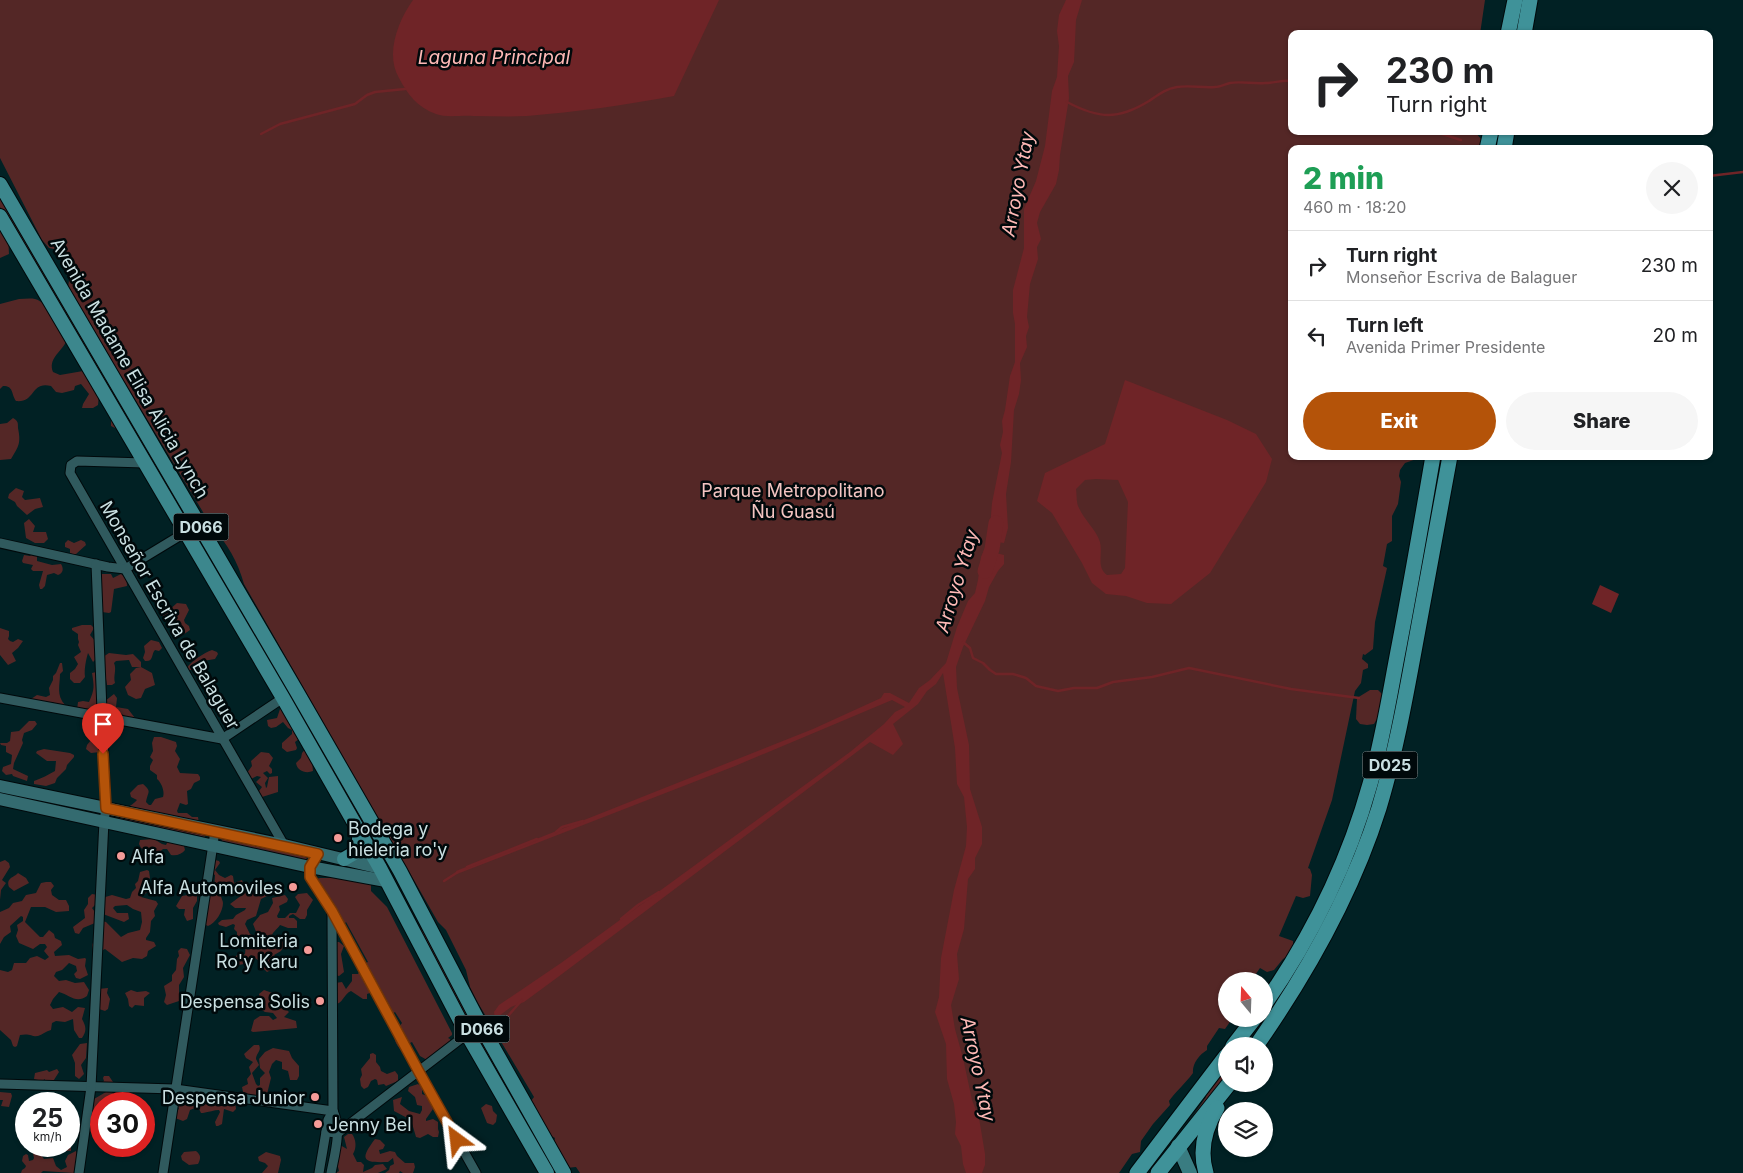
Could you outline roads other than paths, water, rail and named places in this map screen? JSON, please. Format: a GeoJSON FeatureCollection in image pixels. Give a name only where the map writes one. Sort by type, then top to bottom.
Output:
{"type":"FeatureCollection","features":[{"type":"Feature","properties":{"kind":"highway"},"geometry":{"type":"LineString","coordinates":[[1509,30],[1515,0]]}},
{"type":"Feature","properties":{"kind":"highway"},"geometry":{"type":"LineString","coordinates":[[1525,30],[1530,0]]}},
{"type":"Feature","properties":{"kind":"highway","name":"Avenida Madame Elisa Alicia Lynch"},"geometry":{"type":"LineString","coordinates":[[0,184],[400,871],[481,1026],[564,1173]]}},
{"type":"Feature","properties":{"kind":"highway","name":"Avenida Madame Elisa Alicia Lynch"},"geometry":{"type":"LineString","coordinates":[[0,216],[359,830],[468,1034],[545,1172]]}},
{"type":"Feature","properties":{"kind":"highway","name":"D025"},"geometry":{"type":"LineString","coordinates":[[1273,991],[1304,942],[1330,892],[1353,836],[1370,784],[1387,710],[1432,460]]}},
{"type":"Feature","properties":{"kind":"highway","name":"D025"},"geometry":{"type":"LineString","coordinates":[[1262,1037],[1304,972],[1330,926],[1356,870],[1379,809],[1402,712],[1449,460]]}},
{"type":"Feature","properties":{"kind":"highway"},"geometry":{"type":"LineString","coordinates":[[344,859],[356,852],[360,841],[359,830]]}},
{"type":"Feature","properties":{"kind":"highway"},"geometry":{"type":"LineString","coordinates":[[380,868],[392,871],[395,874],[419,922],[432,934]]}},
{"type":"Feature","properties":{"kind":"highway"},"geometry":{"type":"LineString","coordinates":[[1137,1173],[1218,1067]]}},
{"type":"Feature","properties":{"kind":"highway"},"geometry":{"type":"LineString","coordinates":[[1178,1146],[1178,1130],[1218,1074]]}},
{"type":"Feature","properties":{"kind":"highway"},"geometry":{"type":"LineString","coordinates":[[1158,1173],[1223,1092]]}},
{"type":"Feature","properties":{"kind":"highway"},"geometry":{"type":"LineString","coordinates":[[1206,1173],[1202,1152],[1206,1132],[1226,1092]]}},
{"type":"Feature","properties":{"kind":"main road"},"geometry":{"type":"LineString","coordinates":[[0,786],[380,868]]}},
{"type":"Feature","properties":{"kind":"main road"},"geometry":{"type":"LineString","coordinates":[[0,799],[310,867],[386,881]]}},
{"type":"Feature","properties":{"kind":"main road"},"geometry":{"type":"LineString","coordinates":[[1178,1146],[1190,1173]]}},
{"type":"Feature","properties":{"kind":"street","name":"Monseñor Escriva de Balaguer"},"geometry":{"type":"LineString","coordinates":[[145,463],[77,461],[70,465],[70,473],[284,846]]}},
{"type":"Feature","properties":{"kind":"street"},"geometry":{"type":"LineString","coordinates":[[0,543],[125,569],[186,532]]}},
{"type":"Feature","properties":{"kind":"street"},"geometry":{"type":"LineString","coordinates":[[79,1173],[91,1087],[106,808],[96,564]]}},
{"type":"Feature","properties":{"kind":"street"},"geometry":{"type":"LineString","coordinates":[[0,698],[222,739],[283,698]]}},
{"type":"Feature","properties":{"kind":"street"},"geometry":{"type":"LineString","coordinates":[[163,1173],[215,831]]}},
{"type":"Feature","properties":{"kind":"street"},"geometry":{"type":"LineString","coordinates":[[318,854],[310,867],[310,877],[332,911],[476,1173]]}},
{"type":"Feature","properties":{"kind":"street"},"geometry":{"type":"LineString","coordinates":[[331,1173],[338,1133],[337,1120],[333,1111],[332,911]]}},
{"type":"Feature","properties":{"kind":"street"},"geometry":{"type":"LineString","coordinates":[[326,1132],[338,1133],[468,1034]]}},
{"type":"Feature","properties":{"kind":"street"},"geometry":{"type":"LineString","coordinates":[[0,1084],[176,1089],[333,1111]]}},
{"type":"Feature","properties":{"kind":"street"},"geometry":{"type":"LineString","coordinates":[[319,1173],[328,1120],[333,1111]]}},
{"type":"Feature","properties":{"kind":"water","name":"Laguna Principal"},"geometry":{"type":"Polygon","coordinates":[[[413,0],[719,0],[674,96],[619,105],[527,116],[449,116],[429,111],[418,104],[402,84],[395,69],[393,48],[395,38],[398,28],[413,0]]]}},
{"type":"Feature","properties":{"kind":"water"},"geometry":{"type":"Polygon","coordinates":[[[1066,0],[1082,0],[1076,20],[1074,62],[1068,76],[1069,98],[1059,170],[1056,184],[1040,212],[1037,223],[1041,239],[1037,247],[1038,259],[1030,284],[1027,317],[1029,327],[1026,336],[1027,347],[1020,363],[1021,380],[1014,410],[1011,462],[1006,494],[1008,528],[1004,543],[986,540],[990,527],[992,503],[1002,453],[1000,445],[1003,432],[1002,421],[1010,376],[1015,362],[1013,290],[1024,248],[1024,209],[1036,181],[1045,146],[1052,91],[1057,77],[1059,15],[1066,0]]]}},
{"type":"Feature","properties":{"kind":"water"},"geometry":{"type":"Polygon","coordinates":[[[1125,380],[1227,420],[1256,434],[1272,459],[1266,482],[1210,573],[1171,604],[1147,603],[1126,596],[1106,594],[1092,583],[1052,513],[1037,501],[1045,473],[1105,444],[1125,380]],[[1085,480],[1076,489],[1078,506],[1100,542],[1101,564],[1107,575],[1121,574],[1125,568],[1128,502],[1118,480],[1085,480]]]}},
{"type":"Feature","properties":{"kind":"water"},"geometry":{"type":"Polygon","coordinates":[[[984,550],[1004,555],[1004,564],[989,587],[985,601],[963,647],[956,667],[957,688],[969,745],[970,789],[982,827],[982,844],[975,858],[975,869],[968,879],[964,929],[957,954],[959,979],[951,1005],[972,1100],[979,1118],[985,1154],[985,1165],[982,1173],[966,1173],[963,1164],[961,1146],[955,1134],[954,1104],[947,1079],[946,1044],[935,1012],[939,997],[941,958],[954,890],[966,846],[967,827],[964,797],[957,784],[955,748],[943,673],[918,704],[893,724],[903,744],[893,755],[870,742],[558,977],[524,1002],[511,1007],[495,1019],[494,1012],[499,1005],[561,963],[850,752],[884,724],[895,712],[905,707],[892,700],[735,766],[457,874],[456,871],[813,729],[881,698],[884,693],[890,693],[909,703],[919,688],[930,680],[946,663],[957,627],[968,601],[975,593],[981,557],[984,550]]]}},
{"type":"Feature","properties":{"kind":"water"},"geometry":{"type":"Polygon","coordinates":[[[1600,585],[1619,594],[1611,613],[1592,604],[1600,585]]]}},
{"type":"Feature","properties":{"kind":"waterway"},"geometry":{"type":"LineString","coordinates":[[1067,102],[1089,112],[1108,115],[1128,112],[1165,91],[1177,87],[1219,87],[1234,82],[1268,83],[1288,81]]}},
{"type":"Feature","properties":{"kind":"waterway"},"geometry":{"type":"LineString","coordinates":[[261,134],[280,124],[355,104],[367,95],[375,92],[405,89]]}},
{"type":"Feature","properties":{"kind":"waterway"},"geometry":{"type":"LineString","coordinates":[[1445,135],[1461,140]]}},
{"type":"Feature","properties":{"kind":"waterway"},"geometry":{"type":"LineString","coordinates":[[1713,176],[1743,172]]}},
{"type":"Feature","properties":{"kind":"waterway","name":"Arroyo Ytay"},"geometry":{"type":"LineString","coordinates":[[985,571],[992,549],[996,523]]}},
{"type":"Feature","properties":{"kind":"waterway"},"geometry":{"type":"LineString","coordinates":[[963,642],[970,648],[973,658],[983,663],[996,674],[1013,674],[1026,678],[1036,686],[1058,691],[1074,688],[1097,688],[1113,682],[1152,677],[1189,668],[1291,689],[1359,698]]}},
{"type":"Feature","properties":{"kind":"waterway"},"geometry":{"type":"LineString","coordinates":[[556,832],[562,827],[583,821]]}},
{"type":"Feature","properties":{"kind":"waterway"},"geometry":{"type":"LineString","coordinates":[[467,867],[537,839]]}},
{"type":"Feature","properties":{"kind":"waterway"},"geometry":{"type":"LineString","coordinates":[[444,881],[458,872]]}},
{"type":"Feature","properties":{"kind":"waterway"},"geometry":{"type":"LineString","coordinates":[[621,919],[638,905],[659,892]]}},
{"type":"Feature","properties":{"kind":"waterway"},"geometry":{"type":"LineString","coordinates":[[508,1016],[522,1000]]}},
{"type":"Feature","properties":{"kind":"place","name":"Bodega y hieleria ro'y"},"geometry":{"type":"Point","coordinates":[338,838]}},
{"type":"Feature","properties":{"kind":"place","name":"Alfa"},"geometry":{"type":"Point","coordinates":[121,856]}},
{"type":"Feature","properties":{"kind":"place","name":"Alfa Automoviles"},"geometry":{"type":"Point","coordinates":[293,887]}},
{"type":"Feature","properties":{"kind":"place","name":"Lomiteria Ro'y Karu"},"geometry":{"type":"Point","coordinates":[308,950]}},
{"type":"Feature","properties":{"kind":"place","name":"Despensa Solis"},"geometry":{"type":"Point","coordinates":[320,1001]}},
{"type":"Feature","properties":{"kind":"place","name":"Despensa Junior"},"geometry":{"type":"Point","coordinates":[315,1097]}},
{"type":"Feature","properties":{"kind":"place","name":"Jenny Bel"},"geometry":{"type":"Point","coordinates":[318,1124]}},
{"type":"Feature","properties":{"kind":"park label","name":"Parque Metropolitano Ñu Guasú"},"geometry":{"type":"Point","coordinates":[793,500]}}]}
